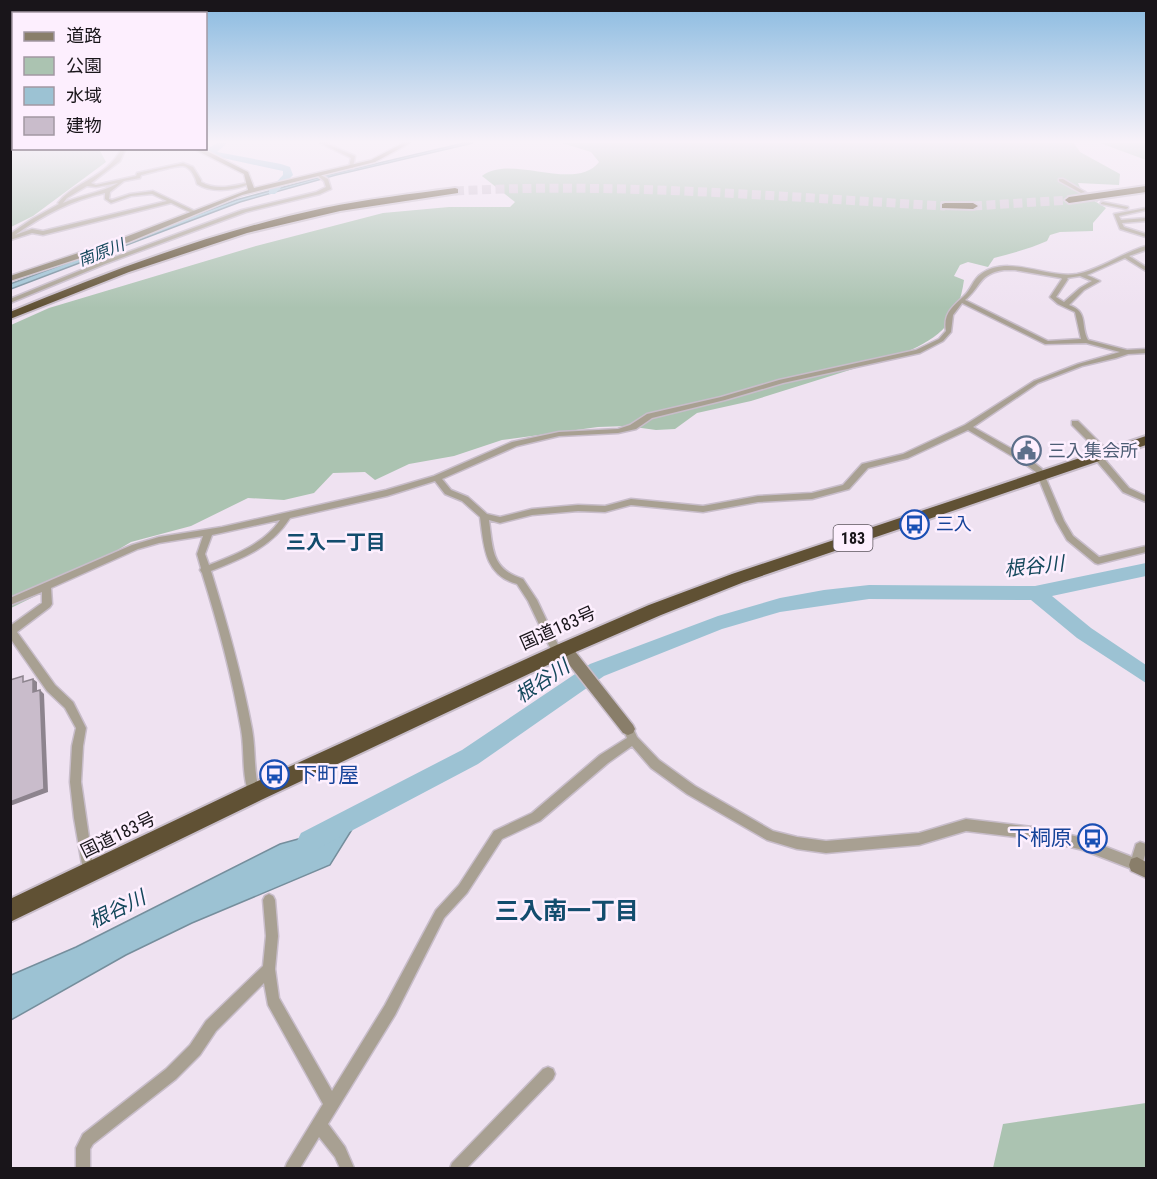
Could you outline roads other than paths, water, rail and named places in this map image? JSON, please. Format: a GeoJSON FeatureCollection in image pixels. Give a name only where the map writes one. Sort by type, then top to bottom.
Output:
{"type":"FeatureCollection","features":[{"type":"Feature","properties":{"kind":"highway"},"geometry":{"type":"LineString","coordinates":[[10,316],[116,273],[250,230],[323,211],[409,198]]}},
{"type":"Feature","properties":{"kind":"highway"},"geometry":{"type":"LineString","coordinates":[[1069,200],[1083,198]]}},
{"type":"Feature","properties":{"kind":"highway"},"geometry":{"type":"LineString","coordinates":[[945,206],[973,206]]}},
{"type":"Feature","properties":{"kind":"highway","name":"国道183号"},"geometry":{"type":"LineString","coordinates":[[10,911],[561,651],[738,578],[1146,440]]}},
{"type":"Feature","properties":{"kind":"main road"},"geometry":{"type":"LineString","coordinates":[[10,279],[126,240],[235,198]]}},
{"type":"Feature","properties":{"kind":"main road"},"geometry":{"type":"LineString","coordinates":[[561,651],[579,668],[631,735]]}},
{"type":"Feature","properties":{"kind":"street"},"geometry":{"type":"LineString","coordinates":[[58,205],[63,198]]}},
{"type":"Feature","properties":{"kind":"street"},"geometry":{"type":"LineString","coordinates":[[10,237],[58,205],[80,198]]}},
{"type":"Feature","properties":{"kind":"street"},"geometry":{"type":"LineString","coordinates":[[107,198],[111,201],[123,198]]}},
{"type":"Feature","properties":{"kind":"street"},"geometry":{"type":"LineString","coordinates":[[123,198],[129,202],[130,212]]}},
{"type":"Feature","properties":{"kind":"street"},"geometry":{"type":"LineString","coordinates":[[165,198],[194,212]]}},
{"type":"Feature","properties":{"kind":"street"},"geometry":{"type":"LineString","coordinates":[[10,302],[103,263],[238,213],[301,198]]}},
{"type":"Feature","properties":{"kind":"street"},"geometry":{"type":"LineString","coordinates":[[10,237],[32,231],[43,233],[171,201]]}},
{"type":"Feature","properties":{"kind":"street"},"geometry":{"type":"LineString","coordinates":[[1102,203],[1117,208],[1146,208]]}},
{"type":"Feature","properties":{"kind":"street"},"geometry":{"type":"LineString","coordinates":[[1146,208],[1116,215],[1122,228],[1146,236]]}},
{"type":"Feature","properties":{"kind":"street"},"geometry":{"type":"LineString","coordinates":[[1120,222],[1146,219]]}},
{"type":"Feature","properties":{"kind":"street"},"geometry":{"type":"LineString","coordinates":[[10,602],[135,547],[159,540],[287,516],[387,493],[437,478],[515,444],[559,434],[618,431],[633,427],[650,417],[723,399],[781,381],[918,352],[941,340],[949,331],[947,322],[952,308],[975,289],[978,279],[994,269],[1063,277],[1082,275],[1127,257],[1136,250],[1146,248]]}},
{"type":"Feature","properties":{"kind":"street"},"geometry":{"type":"LineString","coordinates":[[1127,257],[1146,269]]}},
{"type":"Feature","properties":{"kind":"street"},"geometry":{"type":"LineString","coordinates":[[1066,304],[1082,289],[1097,281],[1082,275]]}},
{"type":"Feature","properties":{"kind":"street"},"geometry":{"type":"LineString","coordinates":[[1063,277],[1065,279],[1053,297],[1079,312],[1083,338],[1086,341]]}},
{"type":"Feature","properties":{"kind":"street"},"geometry":{"type":"LineString","coordinates":[[962,301],[1047,343],[1086,341],[1127,352]]}},
{"type":"Feature","properties":{"kind":"street"},"geometry":{"type":"LineString","coordinates":[[437,478],[448,492],[465,499],[483,516],[500,520],[532,512],[578,508],[605,509],[631,502],[703,509],[758,499],[812,496],[846,487],[865,466],[905,456],[968,427],[1036,382],[1080,365],[1127,352],[1146,351]]}},
{"type":"Feature","properties":{"kind":"street"},"geometry":{"type":"LineString","coordinates":[[1075,423],[1126,490],[1146,499]]}},
{"type":"Feature","properties":{"kind":"street"},"geometry":{"type":"LineString","coordinates":[[968,427],[1039,471],[1070,538],[1098,561],[1146,549]]}},
{"type":"Feature","properties":{"kind":"street"},"geometry":{"type":"LineString","coordinates":[[204,570],[246,554],[276,533],[287,516]]}},
{"type":"Feature","properties":{"kind":"street"},"geometry":{"type":"LineString","coordinates":[[483,516],[490,560],[509,580],[520,581],[561,651]]}},
{"type":"Feature","properties":{"kind":"street"},"geometry":{"type":"LineString","coordinates":[[209,532],[201,554],[229,647],[247,731],[254,794]]}},
{"type":"Feature","properties":{"kind":"street"},"geometry":{"type":"LineString","coordinates":[[46,587],[47,604],[12,631],[51,688],[69,705],[81,728],[75,748],[76,778],[89,874]]}},
{"type":"Feature","properties":{"kind":"street"},"geometry":{"type":"LineString","coordinates":[[292,1168],[394,1002],[440,914],[463,889],[498,835],[536,818],[631,735],[655,764],[691,790],[771,836],[797,843],[826,847],[919,839],[966,825],[1041,834],[1083,844],[1142,867],[1140,848],[1146,850]]}},
{"type":"Feature","properties":{"kind":"street"},"geometry":{"type":"LineString","coordinates":[[269,900],[272,936],[269,969],[273,1000],[332,1105]]}},
{"type":"Feature","properties":{"kind":"street"},"geometry":{"type":"LineString","coordinates":[[83,1168],[83,1148],[87,1139],[171,1074],[195,1050],[211,1026],[269,969]]}},
{"type":"Feature","properties":{"kind":"street"},"geometry":{"type":"LineString","coordinates":[[457,1168],[548,1074]]}},
{"type":"Feature","properties":{"kind":"street"},"geometry":{"type":"LineString","coordinates":[[319,1125],[340,1152],[347,1168]]}},
{"type":"Feature","properties":{"kind":"water","name":"南原川"},"geometry":{"type":"Polygon","coordinates":[[[254,198],[11,289],[10,284],[236,200],[254,198]]]}},
{"type":"Feature","properties":{"kind":"water"},"geometry":{"type":"Polygon","coordinates":[[[356,823],[330,865],[192,923],[126,955],[11,1020],[11,975],[76,947],[280,844],[356,823]]]}},
{"type":"Feature","properties":{"kind":"waterway","name":"根谷川"},"geometry":{"type":"LineString","coordinates":[[1035,593],[1146,570]]}},
{"type":"Feature","properties":{"kind":"waterway","name":"根谷川"},"geometry":{"type":"LineString","coordinates":[[309,841],[470,757],[597,670],[718,623],[780,605],[869,592],[1035,593]]}},
{"type":"Feature","properties":{"kind":"waterway"},"geometry":{"type":"LineString","coordinates":[[1035,593],[1084,633],[1146,675]]}},
{"type":"Feature","properties":{"kind":"tunnel"},"geometry":{"type":"LineString","coordinates":[[812,198],[945,206]]}},
{"type":"Feature","properties":{"kind":"tunnel"},"geometry":{"type":"LineString","coordinates":[[1094,198],[1103,203]]}},
{"type":"Feature","properties":{"kind":"tunnel"},"geometry":{"type":"LineString","coordinates":[[973,206],[1069,200]]}},
{"type":"Feature","properties":{"kind":"place","name":"三入集会所"},"geometry":{"type":"Point","coordinates":[1027,451]}},
{"type":"Feature","properties":{"kind":"place","name":"三入"},"geometry":{"type":"Point","coordinates":[915,524]}},
{"type":"Feature","properties":{"kind":"place","name":"下町屋"},"geometry":{"type":"Point","coordinates":[275,775]}},
{"type":"Feature","properties":{"kind":"place","name":"下桐原"},"geometry":{"type":"Point","coordinates":[1093,838]}},
{"type":"Feature","properties":{"kind":"district","name":"三入一丁目"},"geometry":{"type":"Point","coordinates":[336,542]}},
{"type":"Feature","properties":{"kind":"district","name":"三入南一丁目"},"geometry":{"type":"Point","coordinates":[567,911]}}]}
